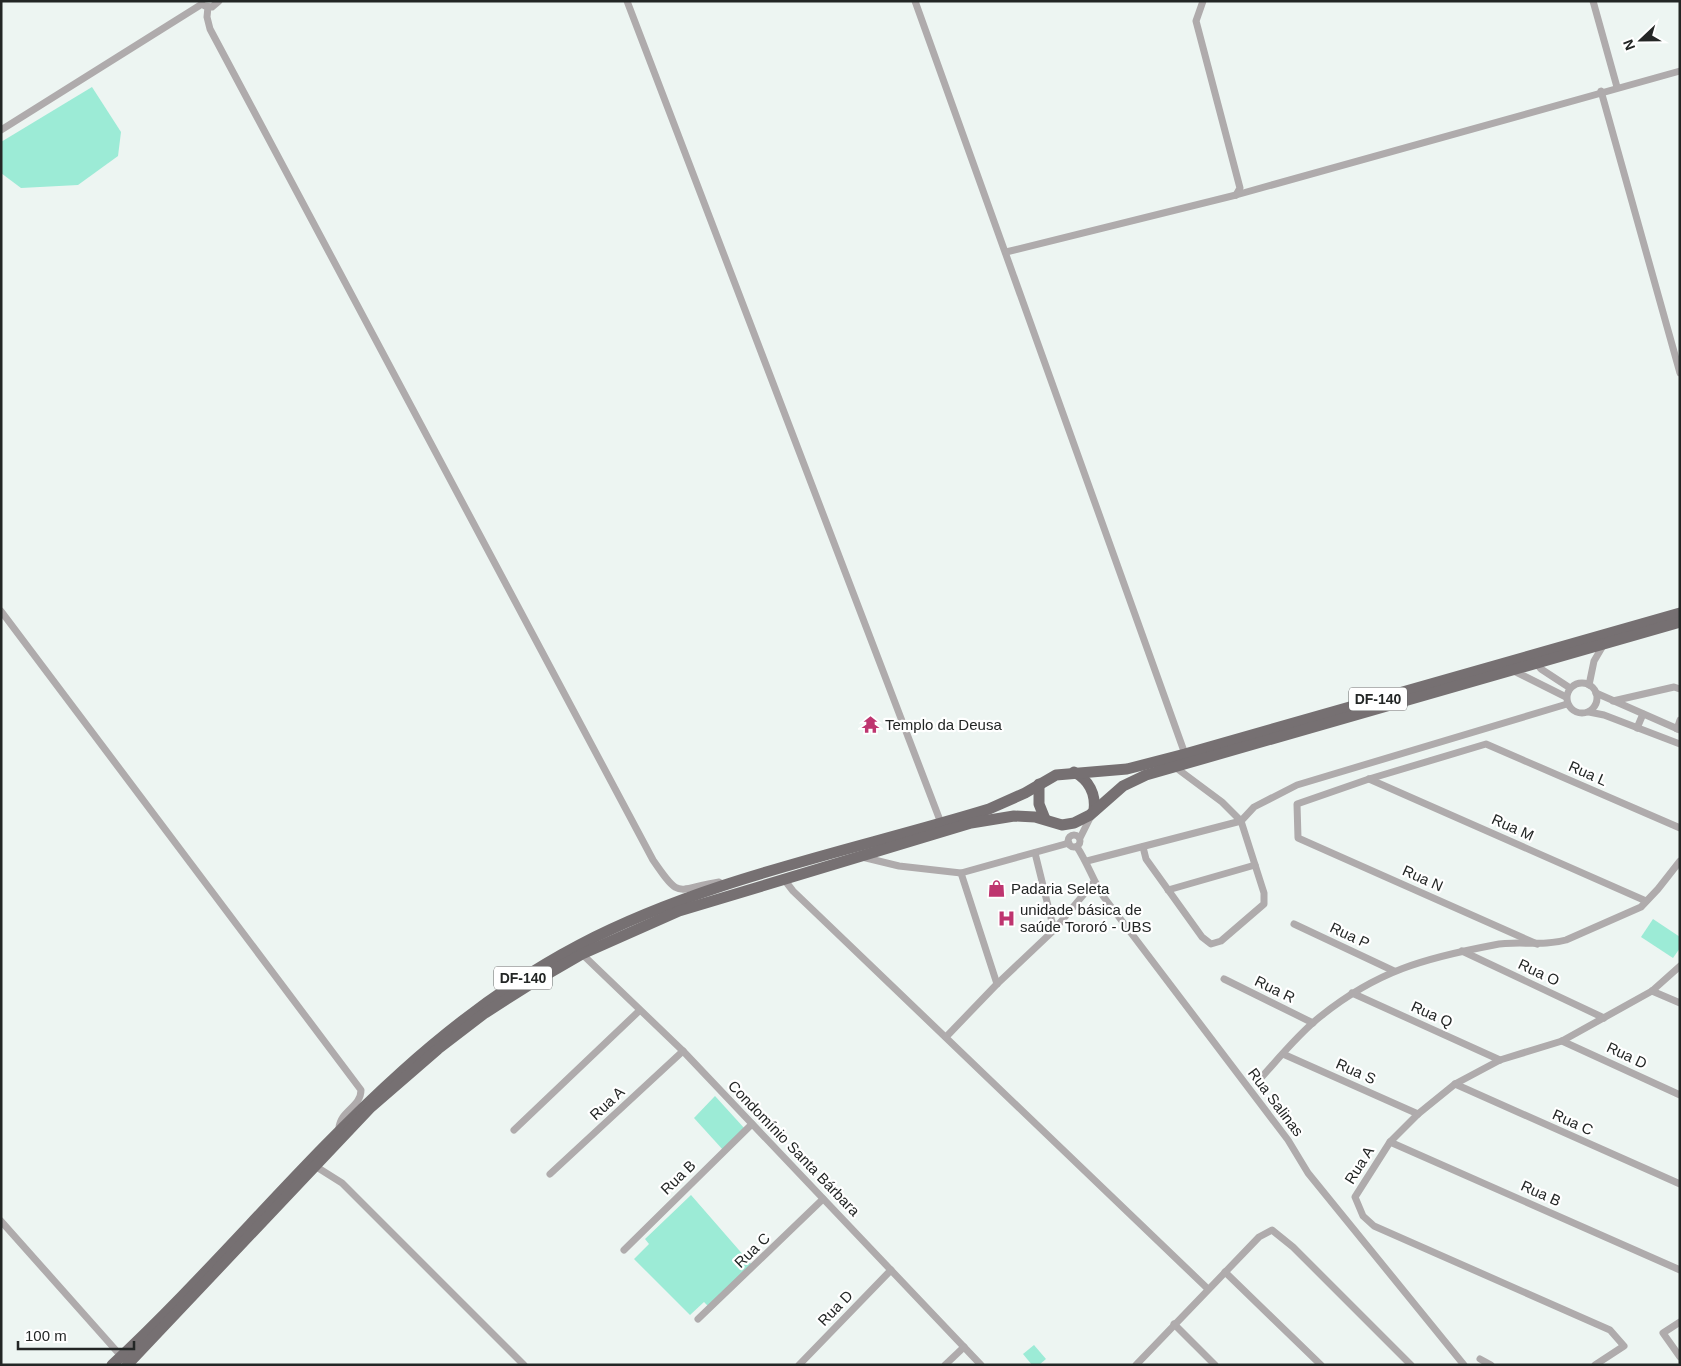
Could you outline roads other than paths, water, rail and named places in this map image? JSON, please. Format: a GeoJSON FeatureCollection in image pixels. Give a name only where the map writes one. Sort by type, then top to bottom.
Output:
{"type":"FeatureCollection","features":[{"type":"Feature","properties":{"kind":"main road","name":"DF-140"},"geometry":{"type":"LineString","coordinates":[[124,1360],[340,1128],[432,1043],[477,1008],[579,945],[628,922],[724,885],[989,809],[1056,775],[1127,768],[1185,754],[1680,613]]}},
{"type":"Feature","properties":{"kind":"main road","name":"DF-140"},"geometry":{"type":"LineString","coordinates":[[112,1365],[124,1360],[371,1108],[438,1049],[485,1013],[582,954],[679,911],[855,856],[992,818],[1024,816],[1056,824],[1074,823],[1094,811],[1123,786],[1146,775],[1680,622]]}},
{"type":"Feature","properties":{"kind":"main road"},"geometry":{"type":"LineString","coordinates":[[1074,772],[1084,778],[1091,788],[1094,799],[1094,811]]}},
{"type":"Feature","properties":{"kind":"main road"},"geometry":{"type":"LineString","coordinates":[[1039,784],[1039,804],[1045,820]]}},
{"type":"Feature","properties":{"kind":"street"},"geometry":{"type":"LineString","coordinates":[[1,130],[203,4],[215,5],[219,1]]}},
{"type":"Feature","properties":{"kind":"street"},"geometry":{"type":"LineString","coordinates":[[627,1],[941,823]]}},
{"type":"Feature","properties":{"kind":"street"},"geometry":{"type":"LineString","coordinates":[[915,1],[1185,754]]}},
{"type":"Feature","properties":{"kind":"street"},"geometry":{"type":"LineString","coordinates":[[1203,1],[1196,21],[1240,188],[1236,195]]}},
{"type":"Feature","properties":{"kind":"street"},"geometry":{"type":"LineString","coordinates":[[1593,1],[1617,87]]}},
{"type":"Feature","properties":{"kind":"street"},"geometry":{"type":"LineString","coordinates":[[203,4],[210,29],[653,860],[669,883],[678,890],[686,890],[718,882],[724,885]]}},
{"type":"Feature","properties":{"kind":"street"},"geometry":{"type":"LineString","coordinates":[[1006,252],[1236,195],[1601,91],[1680,71]]}},
{"type":"Feature","properties":{"kind":"street"},"geometry":{"type":"LineString","coordinates":[[1601,91],[1680,373]]}},
{"type":"Feature","properties":{"kind":"street"},"geometry":{"type":"LineString","coordinates":[[1,611],[360,1090],[358,1101],[343,1117],[340,1128]]}},
{"type":"Feature","properties":{"kind":"street"},"geometry":{"type":"LineString","coordinates":[[1589,685],[1594,660],[1604,644]]}},
{"type":"Feature","properties":{"kind":"street"},"geometry":{"type":"LineString","coordinates":[[1536,663],[1570,688]]}},
{"type":"Feature","properties":{"kind":"street"},"geometry":{"type":"LineString","coordinates":[[1512,670],[1567,700]]}},
{"type":"Feature","properties":{"kind":"street"},"geometry":{"type":"LineString","coordinates":[[1680,720],[1678,729],[1596,694],[1589,685],[1579,683],[1570,688],[1567,700],[1570,708],[1579,714],[1589,712],[1680,744]]}},
{"type":"Feature","properties":{"kind":"street"},"geometry":{"type":"LineString","coordinates":[[1613,701],[1680,688]]}},
{"type":"Feature","properties":{"kind":"street"},"geometry":{"type":"LineString","coordinates":[[1589,712],[1596,704],[1596,694]]}},
{"type":"Feature","properties":{"kind":"street"},"geometry":{"type":"LineString","coordinates":[[1087,862],[1241,821],[1254,807],[1297,785],[1567,700]]}},
{"type":"Feature","properties":{"kind":"street"},"geometry":{"type":"LineString","coordinates":[[1637,728],[1643,714]]}},
{"type":"Feature","properties":{"kind":"street","name":"Rua L"},"geometry":{"type":"LineString","coordinates":[[1370,779],[1486,744],[1680,828]]}},
{"type":"Feature","properties":{"kind":"street"},"geometry":{"type":"LineString","coordinates":[[1143,847],[1146,860],[1202,937],[1211,944],[1221,941],[1264,904],[1264,893],[1241,821],[1222,802],[1175,767]]}},
{"type":"Feature","properties":{"kind":"street","name":"Rua N"},"geometry":{"type":"LineString","coordinates":[[1370,779],[1297,804],[1298,838],[1537,944]]}},
{"type":"Feature","properties":{"kind":"street","name":"Rua M"},"geometry":{"type":"LineString","coordinates":[[1370,779],[1646,901]]}},
{"type":"Feature","properties":{"kind":"street"},"geometry":{"type":"LineString","coordinates":[[1056,824],[1072,847],[1077,847],[1094,811]]}},
{"type":"Feature","properties":{"kind":"street"},"geometry":{"type":"LineString","coordinates":[[855,856],[899,866],[961,873],[1035,853],[1069,841],[1074,834],[1080,838]]}},
{"type":"Feature","properties":{"kind":"street","name":"Rua Salinas"},"geometry":{"type":"LineString","coordinates":[[1077,847],[1087,862],[1094,882],[1288,1140],[1308,1173],[1464,1365]]}},
{"type":"Feature","properties":{"kind":"street"},"geometry":{"type":"LineString","coordinates":[[1035,853],[1054,930]]}},
{"type":"Feature","properties":{"kind":"street"},"geometry":{"type":"LineString","coordinates":[[1260,1079],[1313,1023],[1352,993],[1394,970],[1417,962],[1500,944],[1553,944],[1566,940],[1641,906],[1680,861]]}},
{"type":"Feature","properties":{"kind":"street"},"geometry":{"type":"LineString","coordinates":[[1168,890],[1255,865]]}},
{"type":"Feature","properties":{"kind":"street"},"geometry":{"type":"LineString","coordinates":[[961,873],[997,984]]}},
{"type":"Feature","properties":{"kind":"street"},"geometry":{"type":"LineString","coordinates":[[783,878],[793,891],[1208,1289]]}},
{"type":"Feature","properties":{"kind":"street"},"geometry":{"type":"LineString","coordinates":[[946,1037],[997,984],[1054,930],[1094,882]]}},
{"type":"Feature","properties":{"kind":"street","name":"Rua P"},"geometry":{"type":"LineString","coordinates":[[1294,924],[1394,970]]}},
{"type":"Feature","properties":{"kind":"street","name":"Rua O"},"geometry":{"type":"LineString","coordinates":[[1462,951],[1604,1018]]}},
{"type":"Feature","properties":{"kind":"street","name":"Condomínio Santa Bárbara"},"geometry":{"type":"LineString","coordinates":[[582,954],[683,1051],[981,1365]]}},
{"type":"Feature","properties":{"kind":"street","name":"Rua A"},"geometry":{"type":"LineString","coordinates":[[1595,1365],[1624,1346],[1610,1330],[1374,1226],[1364,1216],[1355,1197],[1390,1142],[1418,1114],[1455,1084],[1500,1060],[1562,1041],[1652,991],[1680,966]]}},
{"type":"Feature","properties":{"kind":"street","name":"Rua R"},"geometry":{"type":"LineString","coordinates":[[1224,979],[1313,1023]]}},
{"type":"Feature","properties":{"kind":"street"},"geometry":{"type":"LineString","coordinates":[[1652,991],[1680,1003]]}},
{"type":"Feature","properties":{"kind":"street","name":"Rua Q"},"geometry":{"type":"LineString","coordinates":[[1352,993],[1500,1060]]}},
{"type":"Feature","properties":{"kind":"street"},"geometry":{"type":"LineString","coordinates":[[514,1130],[640,1011]]}},
{"type":"Feature","properties":{"kind":"street","name":"Rua D"},"geometry":{"type":"LineString","coordinates":[[1562,1041],[1680,1095]]}},
{"type":"Feature","properties":{"kind":"street","name":"Rua A"},"geometry":{"type":"LineString","coordinates":[[550,1174],[683,1051]]}},
{"type":"Feature","properties":{"kind":"street","name":"Rua S"},"geometry":{"type":"LineString","coordinates":[[1283,1054],[1418,1114]]}},
{"type":"Feature","properties":{"kind":"street","name":"Rua C"},"geometry":{"type":"LineString","coordinates":[[1455,1084],[1680,1184]]}},
{"type":"Feature","properties":{"kind":"street","name":"Rua B"},"geometry":{"type":"LineString","coordinates":[[624,1250],[752,1124]]}},
{"type":"Feature","properties":{"kind":"street","name":"Rua B"},"geometry":{"type":"LineString","coordinates":[[1390,1142],[1680,1270]]}},
{"type":"Feature","properties":{"kind":"street"},"geometry":{"type":"LineString","coordinates":[[315,1166],[342,1183],[524,1365]]}},
{"type":"Feature","properties":{"kind":"street","name":"Rua C"},"geometry":{"type":"LineString","coordinates":[[698,1319],[823,1199]]}},
{"type":"Feature","properties":{"kind":"street"},"geometry":{"type":"LineString","coordinates":[[1,1221],[124,1360]]}},
{"type":"Feature","properties":{"kind":"street"},"geometry":{"type":"LineString","coordinates":[[1136,1365],[1259,1237],[1272,1230],[1293,1247],[1411,1365]]}},
{"type":"Feature","properties":{"kind":"street","name":"Rua D"},"geometry":{"type":"LineString","coordinates":[[799,1365],[890,1270]]}},
{"type":"Feature","properties":{"kind":"street"},"geometry":{"type":"LineString","coordinates":[[1225,1272],[1321,1365]]}},
{"type":"Feature","properties":{"kind":"street"},"geometry":{"type":"LineString","coordinates":[[1680,1322],[1663,1333],[1680,1357]]}},
{"type":"Feature","properties":{"kind":"street"},"geometry":{"type":"LineString","coordinates":[[1174,1324],[1215,1365]]}},
{"type":"Feature","properties":{"kind":"street"},"geometry":{"type":"LineString","coordinates":[[945,1365],[964,1347]]}},
{"type":"Feature","properties":{"kind":"street"},"geometry":{"type":"LineString","coordinates":[[1480,1359],[1491,1365]]}},
{"type":"Feature","properties":{"kind":"place","name":"Templo da Deusa"},"geometry":{"type":"Point","coordinates":[871,724]}},
{"type":"Feature","properties":{"kind":"place","name":"Padaria Seleta"},"geometry":{"type":"Point","coordinates":[997,888]}},
{"type":"Feature","properties":{"kind":"place","name":"unidade básica de saúde Tororó - UBS"},"geometry":{"type":"Point","coordinates":[1006,918]}}]}
